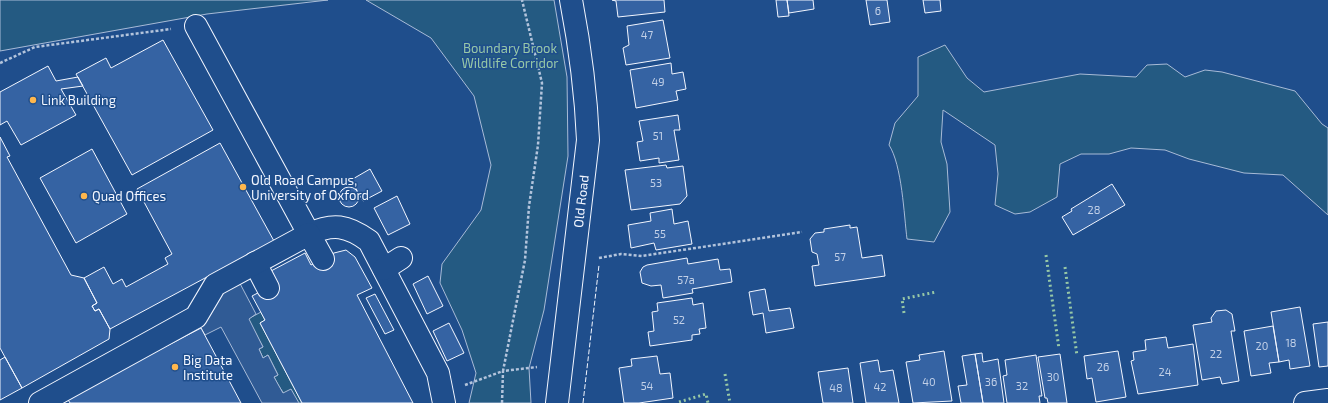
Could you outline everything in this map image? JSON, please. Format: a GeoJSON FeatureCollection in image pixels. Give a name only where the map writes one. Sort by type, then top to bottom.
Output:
{"type":"FeatureCollection","features":[{"type":"Feature","properties":{"kind":"street","name":"Old Road"},"geometry":{"type":"LineString","coordinates":[[556,403],[588,140],[587,100],[582,58],[571,0]]}},
{"type":"Feature","properties":{"kind":"street"},"geometry":{"type":"LineString","coordinates":[[196,26],[323,259]]}},
{"type":"Feature","properties":{"kind":"street"},"geometry":{"type":"LineString","coordinates":[[40,403],[196,317],[215,286],[325,226],[342,227],[356,231],[393,263],[438,373],[444,403]]}},
{"type":"Feature","properties":{"kind":"street"},"geometry":{"type":"LineString","coordinates":[[255,263],[268,288]]}},
{"type":"Feature","properties":{"kind":"street"},"geometry":{"type":"LineString","coordinates":[[1305,403],[1328,400]]}},
{"type":"Feature","properties":{"kind":"path"},"geometry":{"type":"LineString","coordinates":[[502,403],[503,372],[525,260],[529,206],[538,145],[542,83],[522,0]]}},
{"type":"Feature","properties":{"kind":"path"},"geometry":{"type":"LineString","coordinates":[[0,63],[35,47],[196,26]]}},
{"type":"Feature","properties":{"kind":"path"},"geometry":{"type":"LineString","coordinates":[[574,260],[620,254],[642,256],[802,232]]}},
{"type":"Feature","properties":{"kind":"path"},"geometry":{"type":"LineString","coordinates":[[477,380],[503,372],[530,368]]}},
{"type":"Feature","properties":{"kind":"green space"},"geometry":{"type":"Polygon","coordinates":[[[0,0],[328,0],[207,14],[0,51],[0,0]]]}},
{"type":"Feature","properties":{"kind":"green space","name":"Boundary Brook Wildlife Corridor"},"geometry":{"type":"Polygon","coordinates":[[[366,0],[554,0],[567,77],[568,156],[544,310],[529,368],[531,403],[469,403],[476,373],[462,330],[440,283],[442,264],[481,210],[491,165],[474,96],[431,38],[366,0]]]}},
{"type":"Feature","properties":{"kind":"green space"},"geometry":{"type":"Polygon","coordinates":[[[945,45],[967,78],[984,92],[1080,74],[1136,77],[1147,65],[1167,64],[1185,77],[1205,70],[1222,72],[1295,91],[1322,124],[1328,128],[1328,215],[1283,175],[1244,173],[1189,159],[1165,150],[1131,148],[1109,154],[1081,154],[1060,164],[1057,197],[1030,212],[1015,214],[995,205],[998,174],[995,145],[943,110],[941,142],[947,164],[950,212],[934,242],[907,239],[900,177],[889,145],[895,123],[918,96],[918,57],[945,45]]]}},
{"type":"Feature","properties":{"kind":"green space"},"geometry":{"type":"Polygon","coordinates":[[[261,312],[265,320],[260,323],[302,403],[293,401],[285,394],[274,377],[278,375],[268,355],[263,358],[259,349],[263,347],[248,319],[261,312]]]}},
{"type":"Feature","properties":{"kind":"shaded area"},"geometry":{"type":"Polygon","coordinates":[[[235,274],[256,314],[249,319],[263,347],[259,349],[263,358],[268,355],[278,375],[274,377],[283,393],[291,389],[299,403],[262,403],[221,327],[205,335],[201,328],[196,317],[235,274]]]}},
{"type":"Feature","properties":{"kind":"building"},"geometry":{"type":"Polygon","coordinates":[[[612,0],[664,0],[665,12],[618,17],[616,1],[612,0]]]}},
{"type":"Feature","properties":{"kind":"building"},"geometry":{"type":"Polygon","coordinates":[[[776,0],[787,0],[789,16],[778,17],[776,0]]]}},
{"type":"Feature","properties":{"kind":"building"},"geometry":{"type":"Polygon","coordinates":[[[787,0],[813,0],[814,9],[789,13],[787,0]]]}},
{"type":"Feature","properties":{"kind":"building"},"geometry":{"type":"Polygon","coordinates":[[[866,0],[887,0],[890,22],[870,25],[866,0]]]}},
{"type":"Feature","properties":{"kind":"building"},"geometry":{"type":"Polygon","coordinates":[[[923,0],[940,0],[941,11],[925,13],[923,0]]]}},
{"type":"Feature","properties":{"kind":"building"},"geometry":{"type":"Polygon","coordinates":[[[663,20],[670,58],[626,65],[623,48],[629,45],[627,26],[663,20]]]}},
{"type":"Feature","properties":{"kind":"building"},"geometry":{"type":"Polygon","coordinates":[[[163,40],[213,130],[132,175],[76,74],[106,58],[111,68],[163,40]]]}},
{"type":"Feature","properties":{"kind":"building"},"geometry":{"type":"Polygon","coordinates":[[[671,63],[672,74],[683,72],[686,89],[676,91],[678,100],[636,108],[630,70],[671,63]]]}},
{"type":"Feature","properties":{"kind":"building","name":"Link Building"},"geometry":{"type":"Polygon","coordinates":[[[48,66],[56,81],[78,77],[83,86],[61,89],[76,115],[21,145],[7,121],[0,125],[0,92],[48,66]]]}},
{"type":"Feature","properties":{"kind":"building"},"geometry":{"type":"Polygon","coordinates":[[[678,115],[680,130],[674,130],[679,160],[659,163],[659,158],[640,161],[637,142],[643,141],[639,121],[678,115]]]}},
{"type":"Feature","properties":{"kind":"building"},"geometry":{"type":"Polygon","coordinates":[[[0,137],[10,156],[7,157],[71,275],[84,278],[97,303],[92,306],[95,311],[99,309],[110,329],[109,339],[22,388],[0,348],[0,137]]]}},
{"type":"Feature","properties":{"kind":"building"},"geometry":{"type":"Polygon","coordinates":[[[220,143],[274,241],[110,329],[99,309],[95,311],[92,306],[97,303],[84,278],[104,267],[113,284],[122,279],[126,287],[168,264],[165,258],[172,254],[137,189],[220,143]]]}},
{"type":"Feature","properties":{"kind":"building","name":"Quad Offices"},"geometry":{"type":"Polygon","coordinates":[[[92,149],[127,214],[76,243],[40,178],[92,149]]]}},
{"type":"Feature","properties":{"kind":"building"},"geometry":{"type":"Polygon","coordinates":[[[666,165],[667,168],[683,166],[687,196],[680,204],[631,210],[625,170],[666,165]]]}},
{"type":"Feature","properties":{"kind":"building"},"geometry":{"type":"Polygon","coordinates":[[[370,169],[382,191],[363,201],[351,180],[370,169]]]}},
{"type":"Feature","properties":{"kind":"building"},"geometry":{"type":"Polygon","coordinates":[[[1112,184],[1125,205],[1073,235],[1062,217],[1072,211],[1071,209],[1112,184]]]}},
{"type":"Feature","properties":{"kind":"building"},"geometry":{"type":"Polygon","coordinates":[[[349,187],[356,190],[359,197],[356,204],[349,207],[342,204],[339,197],[342,190],[349,187]]]}},
{"type":"Feature","properties":{"kind":"building"},"geometry":{"type":"Polygon","coordinates":[[[397,196],[410,224],[388,235],[374,208],[397,196]]]}},
{"type":"Feature","properties":{"kind":"building"},"geometry":{"type":"Polygon","coordinates":[[[672,209],[674,224],[688,221],[692,244],[656,250],[654,243],[631,248],[628,225],[651,221],[650,213],[672,209]]]}},
{"type":"Feature","properties":{"kind":"building"},"geometry":{"type":"Polygon","coordinates":[[[850,225],[850,228],[857,227],[862,258],[882,255],[885,276],[815,286],[812,266],[819,265],[817,254],[812,252],[810,239],[815,233],[824,232],[824,229],[850,225]]]}},
{"type":"Feature","properties":{"kind":"building"},"geometry":{"type":"Polygon","coordinates":[[[346,250],[355,257],[372,288],[357,295],[413,403],[302,403],[260,323],[265,320],[252,296],[277,283],[271,271],[305,253],[311,265],[334,253],[346,250]]]}},
{"type":"Feature","properties":{"kind":"building"},"geometry":{"type":"Polygon","coordinates":[[[687,258],[688,264],[718,259],[720,270],[730,269],[732,282],[692,289],[693,293],[663,298],[661,285],[651,286],[642,283],[640,272],[643,267],[687,258]]]}},
{"type":"Feature","properties":{"kind":"building"},"geometry":{"type":"Polygon","coordinates":[[[428,276],[443,306],[427,314],[413,284],[428,276]]]}},
{"type":"Feature","properties":{"kind":"building"},"geometry":{"type":"Polygon","coordinates":[[[765,289],[769,311],[790,308],[794,328],[766,333],[763,313],[753,315],[749,292],[765,289]]]}},
{"type":"Feature","properties":{"kind":"building"},"geometry":{"type":"Polygon","coordinates":[[[375,294],[394,330],[385,334],[366,298],[375,294]]]}},
{"type":"Feature","properties":{"kind":"building"},"geometry":{"type":"Polygon","coordinates":[[[692,298],[693,305],[703,303],[706,328],[699,329],[700,334],[692,335],[692,340],[650,346],[648,332],[654,331],[652,312],[658,311],[657,303],[692,298]]]}},
{"type":"Feature","properties":{"kind":"building"},"geometry":{"type":"Polygon","coordinates":[[[1300,307],[1310,366],[1290,369],[1289,360],[1279,362],[1271,312],[1300,307]]]}},
{"type":"Feature","properties":{"kind":"building"},"geometry":{"type":"Polygon","coordinates":[[[1226,310],[1232,314],[1235,331],[1231,331],[1239,381],[1222,384],[1220,377],[1202,380],[1193,325],[1212,322],[1211,318],[1216,311],[1226,310]]]}},
{"type":"Feature","properties":{"kind":"building"},"geometry":{"type":"Polygon","coordinates":[[[1328,322],[1328,366],[1319,367],[1313,324],[1328,322]]]}},
{"type":"Feature","properties":{"kind":"building"},"geometry":{"type":"Polygon","coordinates":[[[449,323],[464,353],[447,361],[433,331],[449,323]]]}},
{"type":"Feature","properties":{"kind":"building"},"geometry":{"type":"Polygon","coordinates":[[[1273,326],[1279,362],[1269,363],[1271,373],[1251,376],[1244,331],[1273,326]]]}},
{"type":"Feature","properties":{"kind":"building","name":"Big Data Institute"},"geometry":{"type":"Polygon","coordinates":[[[201,328],[241,403],[70,403],[67,398],[201,328]]]}},
{"type":"Feature","properties":{"kind":"building"},"geometry":{"type":"Polygon","coordinates":[[[1166,337],[1168,348],[1193,344],[1198,385],[1138,394],[1131,361],[1134,360],[1133,352],[1146,350],[1145,340],[1166,337]]]}},
{"type":"Feature","properties":{"kind":"building"},"geometry":{"type":"Polygon","coordinates":[[[944,351],[952,401],[913,403],[906,362],[920,360],[919,355],[944,351]]]}},
{"type":"Feature","properties":{"kind":"building"},"geometry":{"type":"Polygon","coordinates":[[[1118,351],[1126,397],[1096,402],[1092,378],[1087,379],[1084,356],[1118,351]]]}},
{"type":"Feature","properties":{"kind":"building"},"geometry":{"type":"Polygon","coordinates":[[[982,353],[983,362],[998,359],[1004,403],[983,403],[975,354],[982,353]]]}},
{"type":"Feature","properties":{"kind":"building"},"geometry":{"type":"Polygon","coordinates":[[[975,354],[983,403],[961,403],[958,386],[967,385],[962,356],[975,354]]]}},
{"type":"Feature","properties":{"kind":"building"},"geometry":{"type":"Polygon","coordinates":[[[1060,354],[1067,403],[1048,403],[1047,398],[1045,398],[1038,357],[1060,354]]]}},
{"type":"Feature","properties":{"kind":"building"},"geometry":{"type":"Polygon","coordinates":[[[1036,355],[1042,396],[1039,396],[1040,403],[1007,403],[1003,376],[1007,375],[1005,360],[1036,355]]]}},
{"type":"Feature","properties":{"kind":"building"},"geometry":{"type":"Polygon","coordinates":[[[657,356],[660,374],[670,373],[673,398],[639,403],[624,403],[619,368],[632,366],[631,359],[657,356]]]}},
{"type":"Feature","properties":{"kind":"building"},"geometry":{"type":"Polygon","coordinates":[[[5,357],[22,388],[0,400],[0,360],[5,357]]]}},
{"type":"Feature","properties":{"kind":"building"},"geometry":{"type":"Polygon","coordinates":[[[878,360],[880,372],[893,370],[899,403],[866,403],[860,363],[878,360]]]}},
{"type":"Feature","properties":{"kind":"building"},"geometry":{"type":"Polygon","coordinates":[[[848,368],[853,403],[823,403],[818,372],[848,368]]]}},
{"type":"Feature","properties":{"kind":"hedge"},"geometry":{"type":"LineString","coordinates":[[1046,255],[1059,349]]}},
{"type":"Feature","properties":{"kind":"hedge"},"geometry":{"type":"LineString","coordinates":[[1065,267],[1077,356]]}},
{"type":"Feature","properties":{"kind":"hedge"},"geometry":{"type":"LineString","coordinates":[[904,313],[902,299],[936,292]]}},
{"type":"Feature","properties":{"kind":"hedge"},"geometry":{"type":"LineString","coordinates":[[725,374],[730,403]]}},
{"type":"Feature","properties":{"kind":"hedge"},"geometry":{"type":"LineString","coordinates":[[679,402],[706,394],[708,403]]}},
{"type":"Feature","properties":{"kind":"fence"},"geometry":{"type":"LineString","coordinates":[[583,403],[599,265]]}},
{"type":"Feature","properties":{"kind":"place","name":"Link Building"},"geometry":{"type":"Point","coordinates":[33,100]}},
{"type":"Feature","properties":{"kind":"place","name":"Old Road Campus, University of Oxford"},"geometry":{"type":"Point","coordinates":[243,187]}},
{"type":"Feature","properties":{"kind":"place","name":"Quad Offices"},"geometry":{"type":"Point","coordinates":[84,196]}},
{"type":"Feature","properties":{"kind":"place","name":"Big Data Institute"},"geometry":{"type":"Point","coordinates":[175,367]}}]}
